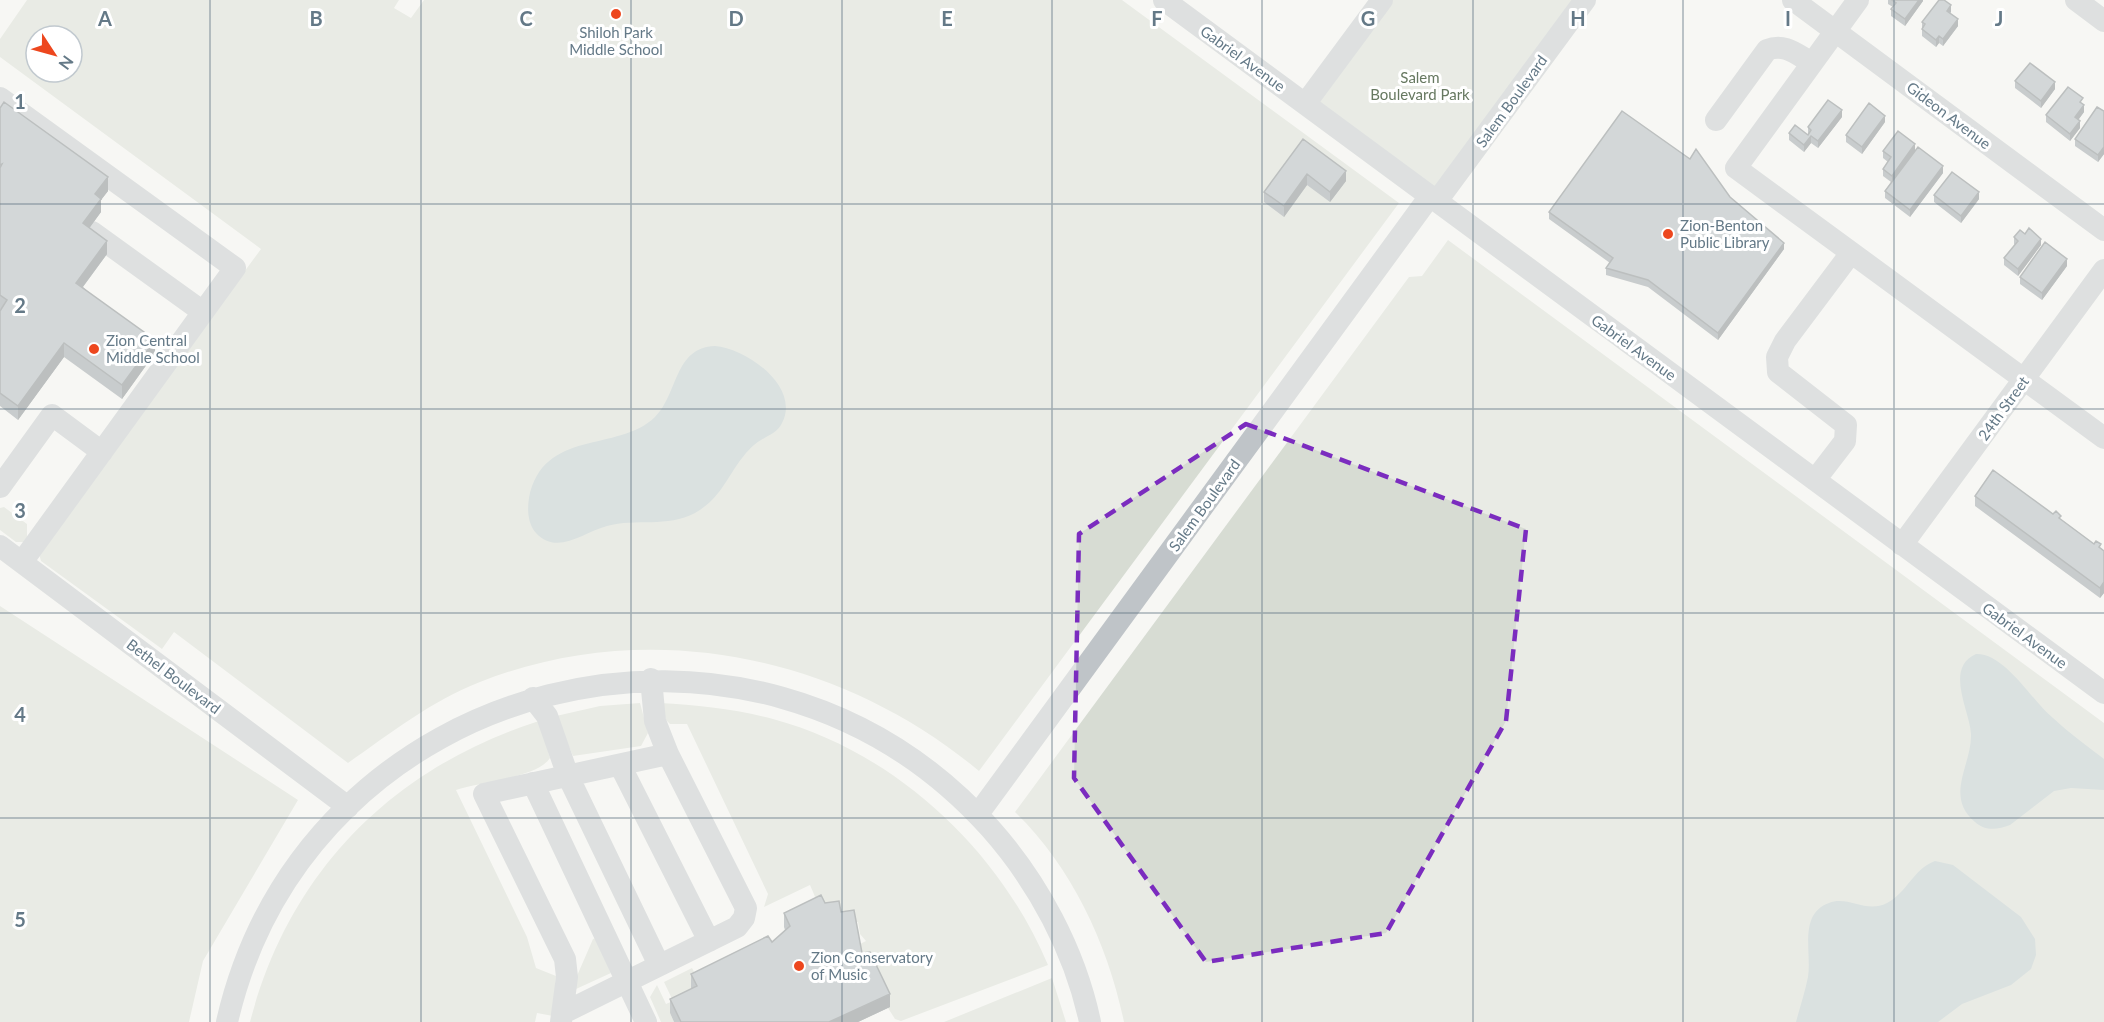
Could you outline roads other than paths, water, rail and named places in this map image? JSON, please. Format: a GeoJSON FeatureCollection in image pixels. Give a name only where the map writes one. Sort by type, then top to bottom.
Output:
{"type":"FeatureCollection","features":[{"type":"Feature","properties":{"kind":"street","name":"Gabriel Avenue"},"geometry":{"type":"LineString","coordinates":[[1164,0],[2104,693]]}},
{"type":"Feature","properties":{"kind":"street"},"geometry":{"type":"LineString","coordinates":[[1305,104],[1382,0]]}},
{"type":"Feature","properties":{"kind":"street","name":"Salem Boulevard"},"geometry":{"type":"LineString","coordinates":[[978,814],[1433,199],[1585,0]]}},
{"type":"Feature","properties":{"kind":"street","name":"Gideon Avenue"},"geometry":{"type":"LineString","coordinates":[[1793,0],[2104,230]]}},
{"type":"Feature","properties":{"kind":"street"},"geometry":{"type":"LineString","coordinates":[[1858,0],[1736,168],[2104,438]]}},
{"type":"Feature","properties":{"kind":"street"},"geometry":{"type":"LineString","coordinates":[[2076,0],[2104,21]]}},
{"type":"Feature","properties":{"kind":"street"},"geometry":{"type":"LineString","coordinates":[[1716,120],[1767,51],[1778,45],[1786,47],[1812,63]]}},
{"type":"Feature","properties":{"kind":"street"},"geometry":{"type":"LineString","coordinates":[[0,98],[235,268],[22,562]]}},
{"type":"Feature","properties":{"kind":"street"},"geometry":{"type":"LineString","coordinates":[[92,232],[203,312]]}},
{"type":"Feature","properties":{"kind":"street"},"geometry":{"type":"LineString","coordinates":[[1815,480],[1845,441],[1848,434],[1846,425],[1778,372],[1777,357],[1785,341],[1851,253]]}},
{"type":"Feature","properties":{"kind":"street","name":"24th Street"},"geometry":{"type":"LineString","coordinates":[[1902,545],[2104,270]]}},
{"type":"Feature","properties":{"kind":"street"},"geometry":{"type":"LineString","coordinates":[[0,487],[52,415],[102,452]]}},
{"type":"Feature","properties":{"kind":"street","name":"Bethel Boulevard"},"geometry":{"type":"LineString","coordinates":[[0,546],[348,807]]}},
{"type":"Feature","properties":{"kind":"street"},"geometry":{"type":"LineString","coordinates":[[562,1017],[591,999],[742,923],[746,908],[668,754],[655,721],[651,679]]}},
{"type":"Feature","properties":{"kind":"street"},"geometry":{"type":"LineString","coordinates":[[227,1022],[246,961],[268,913],[306,854],[348,807],[389,771],[434,741],[482,716],[533,698],[596,684],[651,679],[733,685],[773,694],[820,709],[865,729],[907,754],[946,784],[978,814],[1015,858],[1046,907],[1070,959],[1090,1022]]}},
{"type":"Feature","properties":{"kind":"street"},"geometry":{"type":"LineString","coordinates":[[533,698],[547,716],[568,776],[658,966]]}},
{"type":"Feature","properties":{"kind":"street"},"geometry":{"type":"LineString","coordinates":[[562,1017],[567,977],[565,959],[484,794],[668,754]]}},
{"type":"Feature","properties":{"kind":"street"},"geometry":{"type":"LineString","coordinates":[[620,765],[709,940]]}},
{"type":"Feature","properties":{"kind":"street"},"geometry":{"type":"LineString","coordinates":[[533,783],[646,1022]]}},
{"type":"Feature","properties":{"kind":"street"},"geometry":{"type":"LineString","coordinates":[[587,1022],[591,999]]}},
{"type":"Feature","properties":{"kind":"place","name":"Shiloh Park Middle School"},"geometry":{"type":"Point","coordinates":[616,14]}},
{"type":"Feature","properties":{"kind":"place","name":"Zion-Benton Public Library"},"geometry":{"type":"Point","coordinates":[1668,234]}},
{"type":"Feature","properties":{"kind":"place","name":"Zion Central Middle School"},"geometry":{"type":"Point","coordinates":[94,349]}},
{"type":"Feature","properties":{"kind":"place","name":"Zion Conservatory of Music"},"geometry":{"type":"Point","coordinates":[799,966]}},
{"type":"Feature","properties":{"kind":"park label","name":"Salem Boulevard Park"},"geometry":{"type":"Point","coordinates":[1420,86]}}]}
